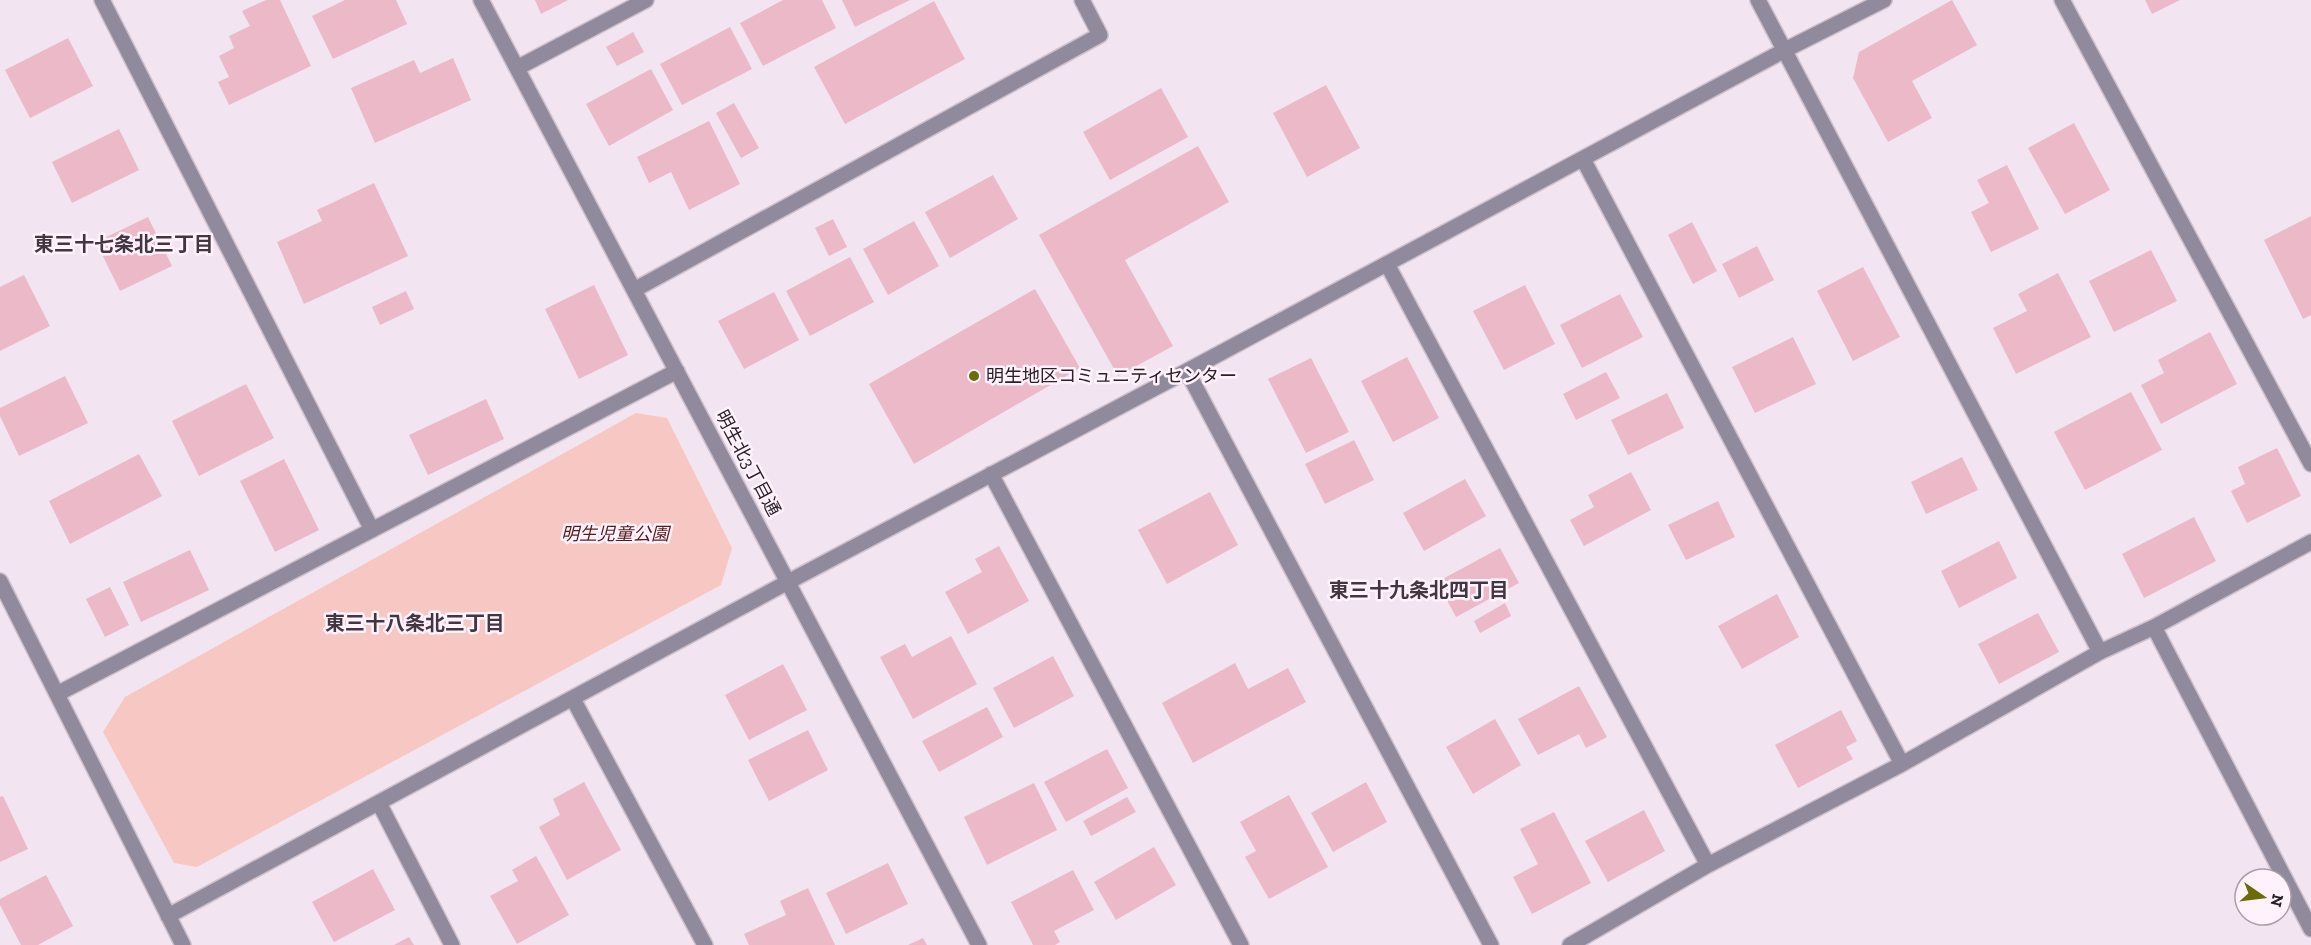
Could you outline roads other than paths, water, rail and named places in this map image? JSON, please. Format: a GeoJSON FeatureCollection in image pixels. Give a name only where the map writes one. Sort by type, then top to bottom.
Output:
{"type":"FeatureCollection","features":[{"type":"Feature","properties":{"kind":"street"},"geometry":{"type":"LineString","coordinates":[[102,0],[372,530]]}},
{"type":"Feature","properties":{"kind":"street","name":"明生北3丁目通"},"geometry":{"type":"LineString","coordinates":[[481,0],[980,945]]}},
{"type":"Feature","properties":{"kind":"street"},"geometry":{"type":"LineString","coordinates":[[517,69],[646,0]]}},
{"type":"Feature","properties":{"kind":"street"},"geometry":{"type":"LineString","coordinates":[[634,290],[1100,35],[1082,0]]}},
{"type":"Feature","properties":{"kind":"street"},"geometry":{"type":"LineString","coordinates":[[1758,0],[2100,652]]}},
{"type":"Feature","properties":{"kind":"street"},"geometry":{"type":"LineString","coordinates":[[168,916],[788,582],[1188,371],[1785,50],[1884,0]]}},
{"type":"Feature","properties":{"kind":"street"},"geometry":{"type":"LineString","coordinates":[[2062,0],[2311,464]]}},
{"type":"Feature","properties":{"kind":"street"},"geometry":{"type":"LineString","coordinates":[[1583,159],[1902,764]]}},
{"type":"Feature","properties":{"kind":"street"},"geometry":{"type":"LineString","coordinates":[[1387,264],[1708,865]]}},
{"type":"Feature","properties":{"kind":"street"},"geometry":{"type":"LineString","coordinates":[[57,694],[677,370]]}},
{"type":"Feature","properties":{"kind":"street"},"geometry":{"type":"LineString","coordinates":[[1188,371],[1491,945]]}},
{"type":"Feature","properties":{"kind":"street"},"geometry":{"type":"LineString","coordinates":[[991,474],[1241,945]]}},
{"type":"Feature","properties":{"kind":"street"},"geometry":{"type":"LineString","coordinates":[[1570,945],[1708,865],[1902,764],[2100,652],[2154,627],[2311,542]]}},
{"type":"Feature","properties":{"kind":"street"},"geometry":{"type":"LineString","coordinates":[[1,586],[183,945]]}},
{"type":"Feature","properties":{"kind":"street"},"geometry":{"type":"LineString","coordinates":[[2154,627],[2311,929]]}},
{"type":"Feature","properties":{"kind":"street"},"geometry":{"type":"LineString","coordinates":[[573,699],[705,945]]}},
{"type":"Feature","properties":{"kind":"street"},"geometry":{"type":"LineString","coordinates":[[379,803],[452,945]]}},
{"type":"Feature","properties":{"kind":"place","name":"明生地区コミュニティセンター"},"geometry":{"type":"Point","coordinates":[974,376]}},
{"type":"Feature","properties":{"kind":"district","name":"東三十七条北三丁目"},"geometry":{"type":"Point","coordinates":[124,244]}},
{"type":"Feature","properties":{"kind":"district","name":"東三十九条北四丁目"},"geometry":{"type":"Point","coordinates":[1419,590]}},
{"type":"Feature","properties":{"kind":"district","name":"東三十八条北三丁目"},"geometry":{"type":"Point","coordinates":[415,623]}},
{"type":"Feature","properties":{"kind":"park label","name":"明生児童公園"},"geometry":{"type":"Point","coordinates":[615,534]}}]}
